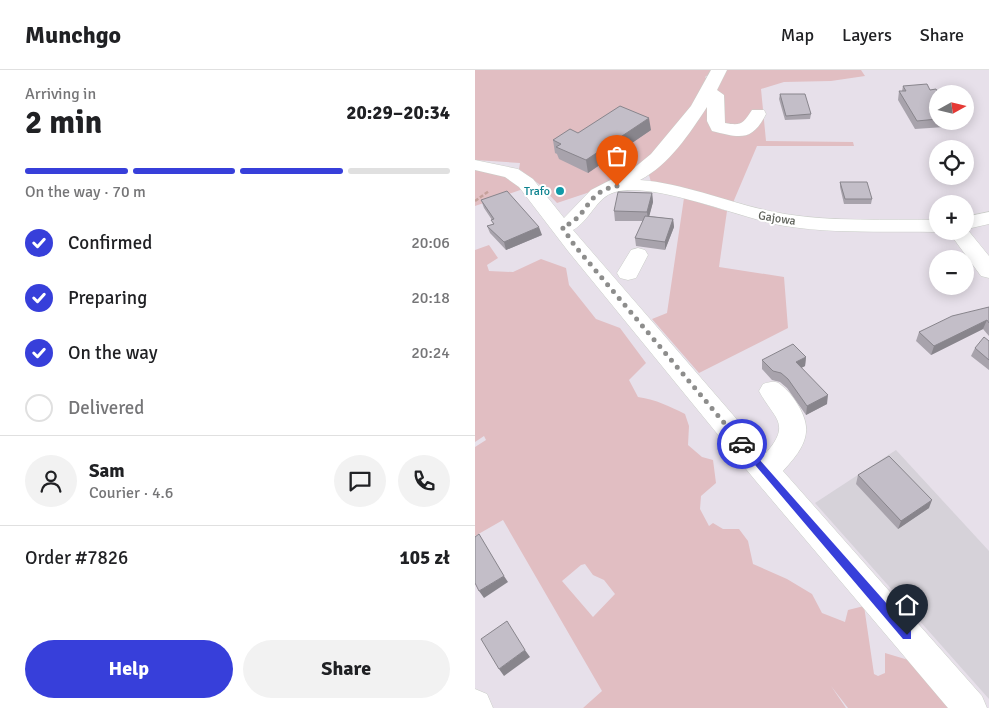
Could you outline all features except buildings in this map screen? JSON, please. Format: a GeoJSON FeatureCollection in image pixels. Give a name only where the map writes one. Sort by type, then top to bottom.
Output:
{"type":"FeatureCollection","features":[{"type":"Feature","properties":{"kind":"street","name":"Gajowa"},"geometry":{"type":"LineString","coordinates":[[562,227],[573,223],[595,194],[619,185],[643,171],[665,151],[708,93],[719,70]]}},
{"type":"Feature","properties":{"kind":"street"},"geometry":{"type":"LineString","coordinates":[[708,93],[716,95],[715,121],[718,127],[740,131],[751,127],[758,114]]}},
{"type":"Feature","properties":{"kind":"street"},"geometry":{"type":"LineString","coordinates":[[475,165],[511,173],[526,183],[581,253],[765,472],[970,708]]}},
{"type":"Feature","properties":{"kind":"street","name":"Gajowa"},"geometry":{"type":"LineString","coordinates":[[619,185],[653,187],[751,214],[785,220],[843,225],[929,226]]}},
{"type":"Feature","properties":{"kind":"street"},"geometry":{"type":"LineString","coordinates":[[974,221],[989,218]]}},
{"type":"Feature","properties":{"kind":"street"},"geometry":{"type":"LineString","coordinates":[[965,240],[989,271]]}},
{"type":"Feature","properties":{"kind":"street"},"geometry":{"type":"LineString","coordinates":[[628,273],[638,255]]}},
{"type":"Feature","properties":{"kind":"street"},"geometry":{"type":"LineString","coordinates":[[765,472],[782,454],[794,435],[794,422],[787,407],[772,391]]}},
{"type":"Feature","properties":{"kind":"path"},"geometry":{"type":"LineString","coordinates":[[475,201],[489,191]]}},
{"type":"Feature","properties":{"kind":"path"},"geometry":{"type":"LineString","coordinates":[[475,201],[483,200]]}},
{"type":"Feature","properties":{"kind":"shaded area"},"geometry":{"type":"Polygon","coordinates":[[[475,70],[714,70],[712,76],[708,75],[705,77],[707,79],[688,111],[646,167],[617,183],[557,203],[539,184],[519,169],[520,163],[475,160],[475,70]]]}},
{"type":"Feature","properties":{"kind":"shaded area"},"geometry":{"type":"Polygon","coordinates":[[[721,70],[861,70],[865,76],[831,81],[784,82],[761,89],[766,141],[853,142],[854,146],[757,146],[732,205],[651,182],[649,175],[652,169],[721,70]]]}},
{"type":"Feature","properties":{"kind":"shaded area"},"geometry":{"type":"Polygon","coordinates":[[[475,167],[500,171],[526,188],[475,206],[475,167]]]}},
{"type":"Feature","properties":{"kind":"shaded area"},"geometry":{"type":"Polygon","coordinates":[[[684,198],[727,211],[719,267],[784,277],[788,328],[699,373],[652,319],[667,313],[684,198]]]}},
{"type":"Feature","properties":{"kind":"shaded area"},"geometry":{"type":"Polygon","coordinates":[[[489,245],[498,258],[487,265],[489,271],[513,272],[541,259],[566,268],[569,285],[596,319],[620,328],[646,363],[629,380],[638,397],[657,402],[685,414],[689,426],[688,445],[702,457],[713,460],[716,483],[701,496],[700,509],[709,526],[713,523],[723,529],[739,529],[748,541],[753,564],[787,579],[812,594],[822,613],[845,622],[848,610],[864,606],[874,674],[878,676],[885,673],[885,653],[925,665],[958,708],[848,708],[831,686],[846,708],[583,708],[602,691],[503,520],[475,536],[475,447],[486,440],[484,436],[475,442],[475,250],[489,245]],[[585,564],[581,565],[562,581],[593,617],[615,594],[604,580],[593,575],[585,564]]]}},
{"type":"Feature","properties":{"kind":"shaded area"},"geometry":{"type":"Polygon","coordinates":[[[896,450],[989,551],[989,699],[815,503],[896,450]]]}},
{"type":"Feature","properties":{"kind":"way so far"},"geometry":{"type":"LineString","coordinates":[[617,186],[595,194],[573,223],[562,227],[575,246],[742,444]]}},
{"type":"Feature","properties":{"kind":"place","name":"Trafo"},"geometry":{"type":"Point","coordinates":[560,191]}},
{"type":"Feature","properties":{"kind":"route"},"geometry":{"type":"LineString","coordinates":[[742,444],[907,635]]}}]}
